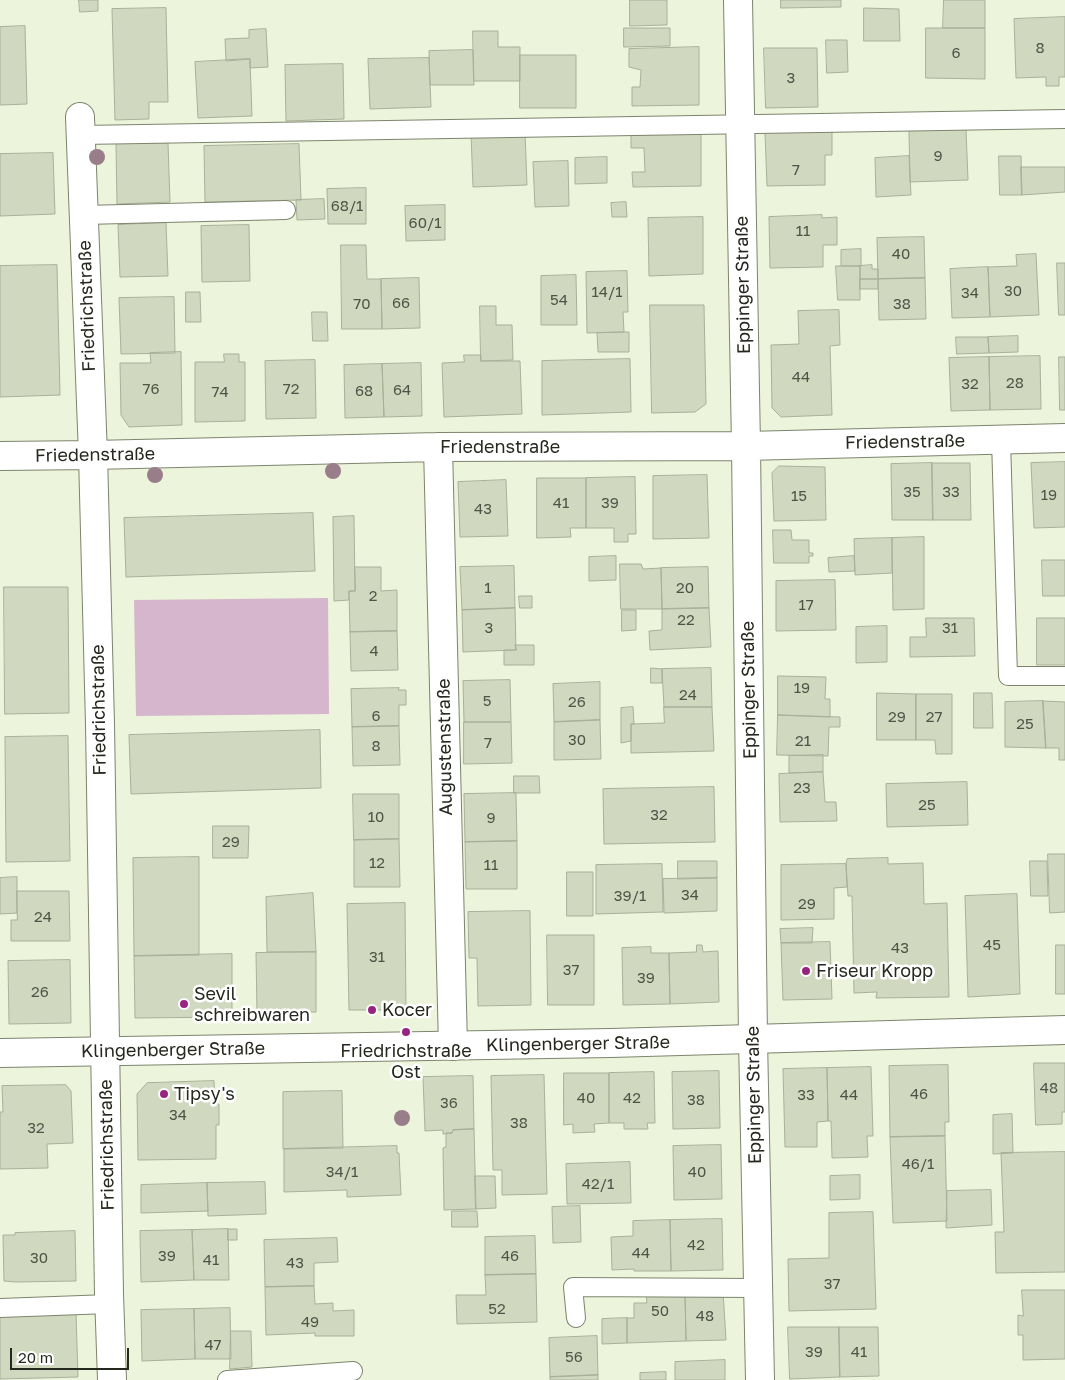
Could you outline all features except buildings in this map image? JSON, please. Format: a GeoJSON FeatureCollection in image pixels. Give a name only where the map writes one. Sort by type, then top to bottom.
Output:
{"type":"FeatureCollection","features":[{"type":"Feature","properties":{"kind":"street","name":"Eppinger Straße"},"geometry":{"type":"LineString","coordinates":[[738,0],[746,446],[753,1040],[760,1380]]}},
{"type":"Feature","properties":{"kind":"street","name":"Friedrichstraße"},"geometry":{"type":"LineString","coordinates":[[81,126],[93,455],[112,1380]]}},
{"type":"Feature","properties":{"kind":"street","name":"Friedenstraße"},"geometry":{"type":"LineString","coordinates":[[0,456],[438,447],[746,446],[1065,438]]}},
{"type":"Feature","properties":{"kind":"street","name":"Augustenstraße"},"geometry":{"type":"LineString","coordinates":[[438,447],[452,1046]]}},
{"type":"Feature","properties":{"kind":"street","name":"Klingenberger Straße"},"geometry":{"type":"LineString","coordinates":[[0,1053],[753,1040],[1065,1030]]}},
{"type":"Feature","properties":{"kind":"lane"},"geometry":{"type":"LineString","coordinates":[[81,126],[358,129],[840,124],[1065,119]]}},
{"type":"Feature","properties":{"kind":"lane"},"geometry":{"type":"LineString","coordinates":[[84,215],[286,210]]}},
{"type":"Feature","properties":{"kind":"lane"},"geometry":{"type":"LineString","coordinates":[[1001,440],[1008,676],[1065,676]]}},
{"type":"Feature","properties":{"kind":"lane"},"geometry":{"type":"LineString","coordinates":[[576,1318],[573,1287],[758,1288]]}},
{"type":"Feature","properties":{"kind":"lane"},"geometry":{"type":"LineString","coordinates":[[0,1308],[109,1304]]}},
{"type":"Feature","properties":{"kind":"lane"},"geometry":{"type":"LineString","coordinates":[[227,1380],[353,1371]]}},
{"type":"Feature","properties":{"kind":"shaded area"},"geometry":{"type":"Polygon","coordinates":[[[328,598],[329,714],[136,716],[134,600],[328,598]]]}},
{"type":"Feature","properties":{"kind":"place","name":"Friseur Kropp"},"geometry":{"type":"Point","coordinates":[806,971]}},
{"type":"Feature","properties":{"kind":"place","name":"Sevil schreibwaren"},"geometry":{"type":"Point","coordinates":[184,1004]}},
{"type":"Feature","properties":{"kind":"place","name":"Kocer"},"geometry":{"type":"Point","coordinates":[372,1010]}},
{"type":"Feature","properties":{"kind":"place","name":"Friedrichstraße Ost"},"geometry":{"type":"Point","coordinates":[406,1032]}},
{"type":"Feature","properties":{"kind":"place","name":"Tipsy's"},"geometry":{"type":"Point","coordinates":[164,1094]}}]}
